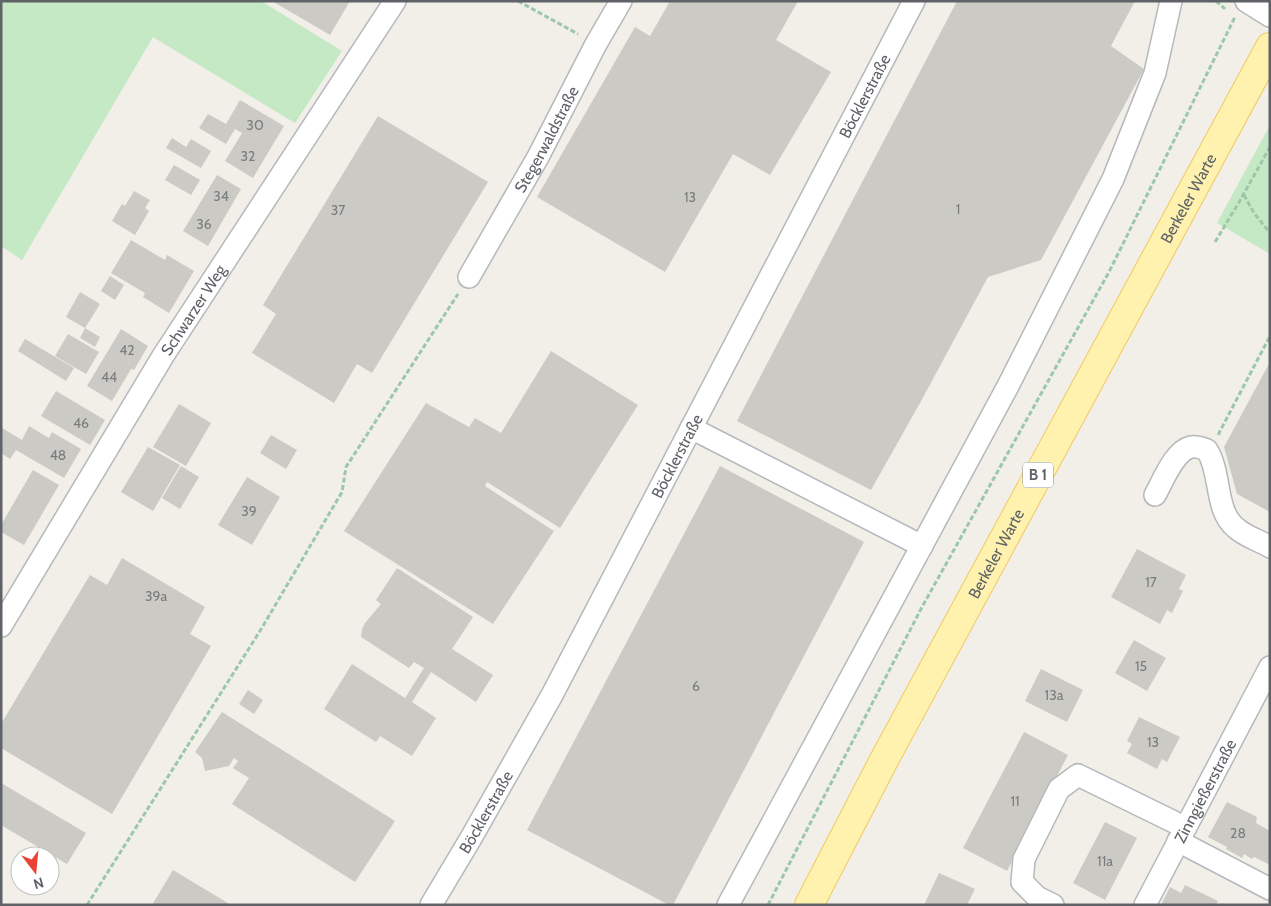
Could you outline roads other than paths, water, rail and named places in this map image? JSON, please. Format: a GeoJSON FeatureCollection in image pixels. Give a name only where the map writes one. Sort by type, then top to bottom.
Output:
{"type":"FeatureCollection","features":[{"type":"Feature","properties":{"kind":"main road","name":"Berkeler Warte"},"geometry":{"type":"LineString","coordinates":[[809,905],[889,751],[1270,47]]}},
{"type":"Feature","properties":{"kind":"street","name":"Schwarzer Weg"},"geometry":{"type":"LineString","coordinates":[[1,626],[163,356],[394,1]]}},
{"type":"Feature","properties":{"kind":"street","name":"Stegerwaldstraße"},"geometry":{"type":"LineString","coordinates":[[469,277],[538,157],[596,44],[621,1]]}},
{"type":"Feature","properties":{"kind":"street","name":"Böcklerstraße"},"geometry":{"type":"LineString","coordinates":[[431,905],[552,695],[914,1]]}},
{"type":"Feature","properties":{"kind":"street"},"geometry":{"type":"LineString","coordinates":[[728,905],[1008,386],[1114,179],[1155,73],[1171,1]]}},
{"type":"Feature","properties":{"kind":"street"},"geometry":{"type":"LineString","coordinates":[[1243,5],[1270,16]]}},
{"type":"Feature","properties":{"kind":"street"},"geometry":{"type":"LineString","coordinates":[[691,428],[922,546]]}},
{"type":"Feature","properties":{"kind":"street"},"geometry":{"type":"LineString","coordinates":[[1155,495],[1176,456],[1191,447],[1207,450],[1211,456],[1218,478],[1222,508],[1228,520],[1236,529],[1270,547]]}},
{"type":"Feature","properties":{"kind":"street","name":"Zinngießerstraße"},"geometry":{"type":"LineString","coordinates":[[1145,905],[1268,673]]}},
{"type":"Feature","properties":{"kind":"street"},"geometry":{"type":"LineString","coordinates":[[1053,905],[1037,896],[1022,882],[1024,859],[1059,788],[1078,775],[1172,821],[1182,835],[1270,889]]}}]}
